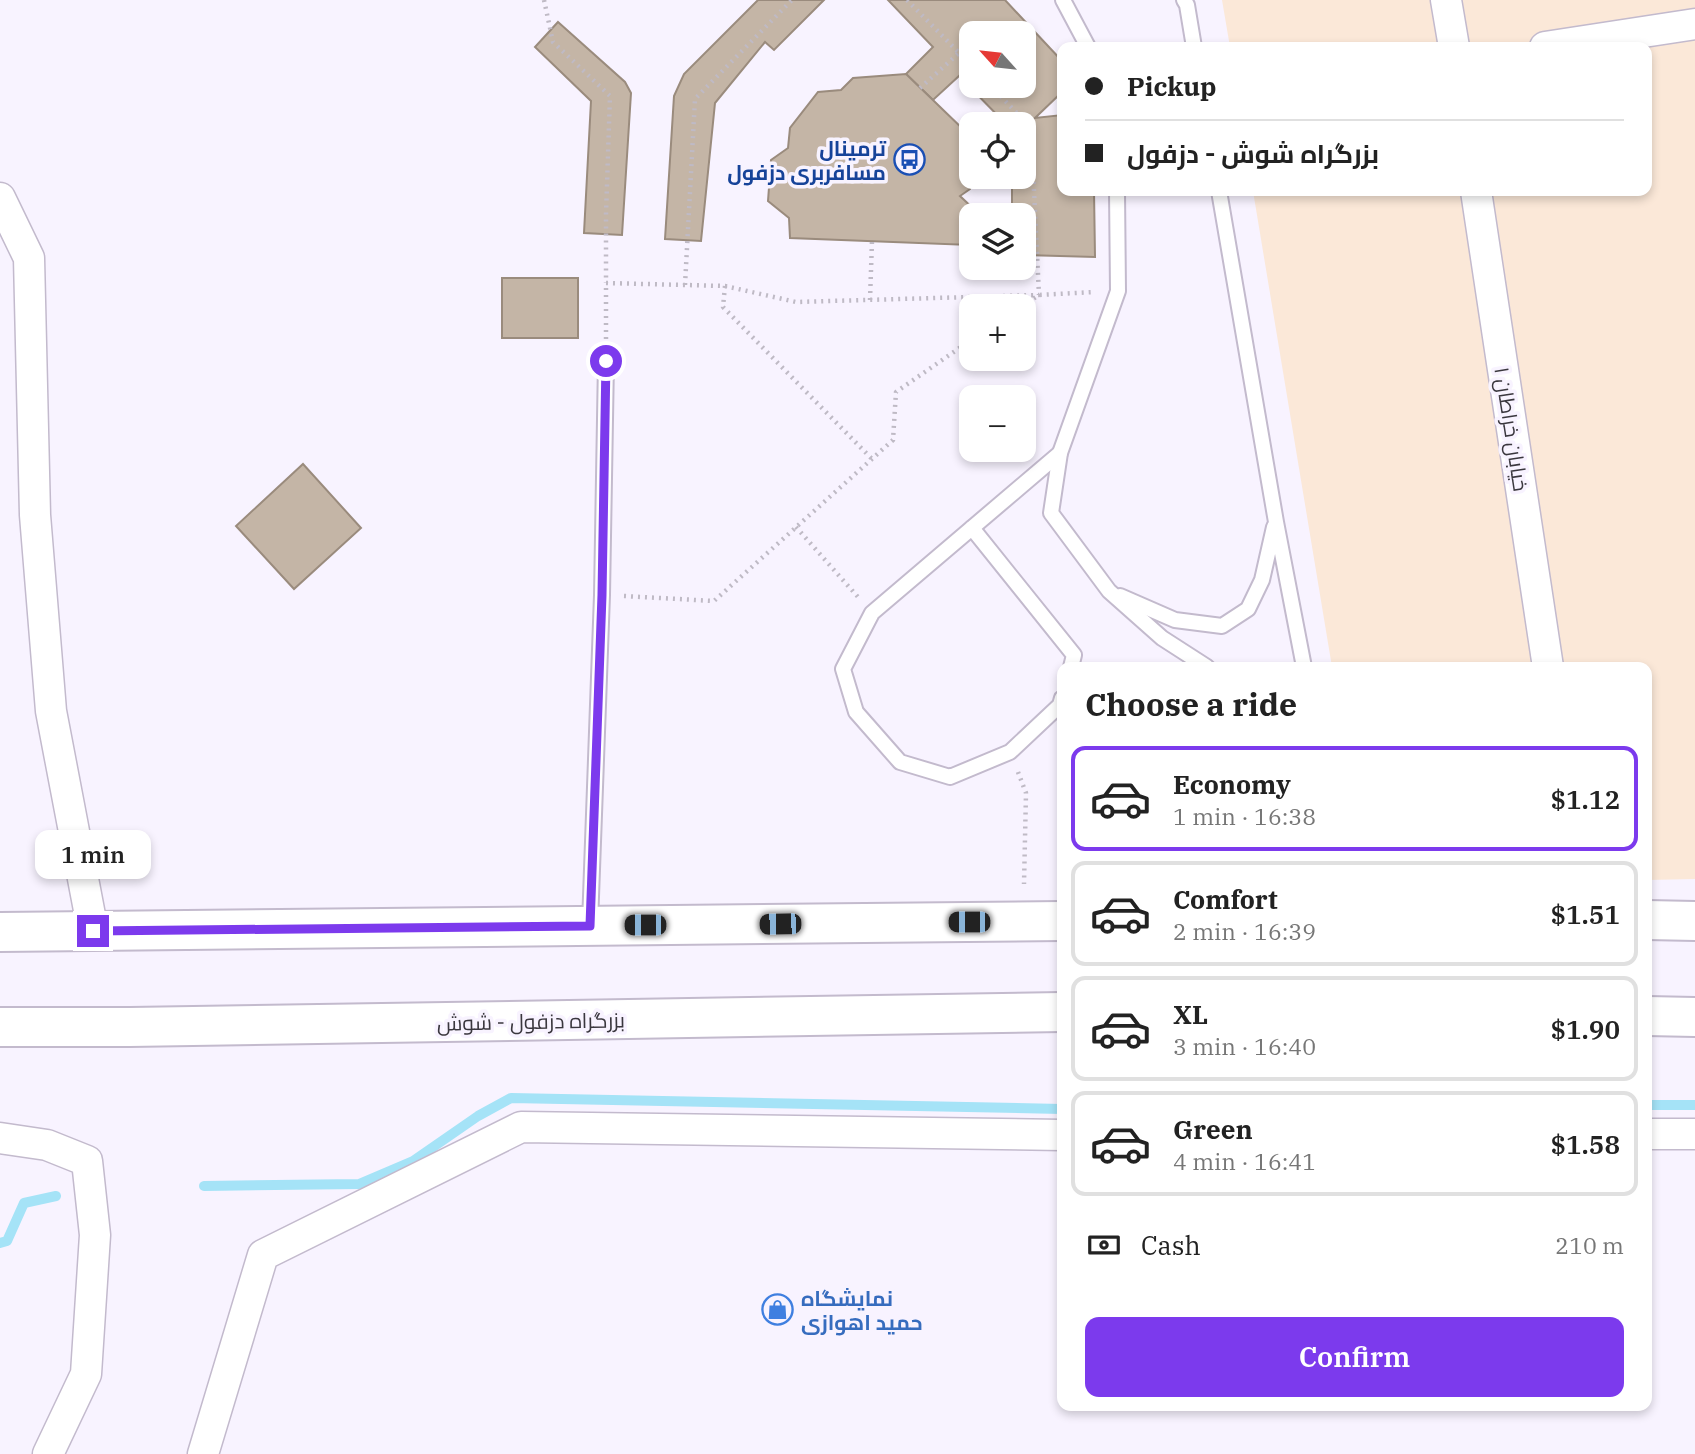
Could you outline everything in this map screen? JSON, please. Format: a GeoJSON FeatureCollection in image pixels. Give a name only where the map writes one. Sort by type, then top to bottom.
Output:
{"type":"FeatureCollection","features":[{"type":"Feature","properties":{"kind":"highway"},"geometry":{"type":"LineString","coordinates":[[1652,919],[1695,921]]}},
{"type":"Feature","properties":{"kind":"highway"},"geometry":{"type":"LineString","coordinates":[[0,932],[1057,921]]}},
{"type":"Feature","properties":{"kind":"highway","name":"بزرگراه دزفول - شوش"},"geometry":{"type":"LineString","coordinates":[[0,1027],[1057,1012]]}},
{"type":"Feature","properties":{"kind":"highway"},"geometry":{"type":"LineString","coordinates":[[1652,1016],[1695,1017]]}},
{"type":"Feature","properties":{"kind":"street"},"geometry":{"type":"LineString","coordinates":[[1446,0],[1453,42]]}},
{"type":"Feature","properties":{"kind":"street"},"geometry":{"type":"LineString","coordinates":[[1578,42],[1695,24]]}},
{"type":"Feature","properties":{"kind":"street","name":"خیابان خراطان ۱"},"geometry":{"type":"LineString","coordinates":[[1477,196],[1547,662]]}},
{"type":"Feature","properties":{"kind":"street"},"geometry":{"type":"LineString","coordinates":[[0,198],[29,258],[35,515],[51,711],[93,931]]}},
{"type":"Feature","properties":{"kind":"street"},"geometry":{"type":"LineString","coordinates":[[204,1454],[263,1255],[521,1127],[1057,1135]]}},
{"type":"Feature","properties":{"kind":"street"},"geometry":{"type":"LineString","coordinates":[[1652,1134],[1695,1134]]}},
{"type":"Feature","properties":{"kind":"street"},"geometry":{"type":"LineString","coordinates":[[0,1138],[47,1145],[87,1161],[95,1235],[86,1374],[48,1454]]}},
{"type":"Feature","properties":{"kind":"lane"},"geometry":{"type":"LineString","coordinates":[[1063,0],[1085,42]]}},
{"type":"Feature","properties":{"kind":"lane"},"geometry":{"type":"LineString","coordinates":[[1184,0],[1193,42]]}},
{"type":"Feature","properties":{"kind":"lane"},"geometry":{"type":"LineString","coordinates":[[1117,196],[1118,291],[1060,453],[1051,513],[1109,591],[1162,638],[1199,662]]}},
{"type":"Feature","properties":{"kind":"lane"},"geometry":{"type":"LineString","coordinates":[[1220,196],[1303,662]]}},
{"type":"Feature","properties":{"kind":"lane"},"geometry":{"type":"LineString","coordinates":[[590,926],[602,595],[606,361]]}},
{"type":"Feature","properties":{"kind":"lane"},"geometry":{"type":"LineString","coordinates":[[1057,708],[1010,752],[950,777],[900,762],[856,712],[843,669],[872,613],[1060,453]]}},
{"type":"Feature","properties":{"kind":"lane"},"geometry":{"type":"LineString","coordinates":[[1109,591],[1175,620],[1223,626],[1248,609],[1262,580],[1276,522]]}},
{"type":"Feature","properties":{"kind":"lane"},"geometry":{"type":"LineString","coordinates":[[972,528],[1074,655],[1072,662]]}},
{"type":"Feature","properties":{"kind":"path"},"geometry":{"type":"LineString","coordinates":[[544,0],[553,42],[610,96],[606,214],[606,361]]}},
{"type":"Feature","properties":{"kind":"path"},"geometry":{"type":"LineString","coordinates":[[685,285],[695,99],[792,0]]}},
{"type":"Feature","properties":{"kind":"path"},"geometry":{"type":"LineString","coordinates":[[907,0],[959,53],[920,88]]}},
{"type":"Feature","properties":{"kind":"path"},"geometry":{"type":"LineString","coordinates":[[1002,98],[1031,128],[1034,203]]}},
{"type":"Feature","properties":{"kind":"path"},"geometry":{"type":"LineString","coordinates":[[870,299],[872,241]]}},
{"type":"Feature","properties":{"kind":"path"},"geometry":{"type":"LineString","coordinates":[[1036,249],[1039,295]]}},
{"type":"Feature","properties":{"kind":"path"},"geometry":{"type":"LineString","coordinates":[[606,283],[725,286],[796,302],[1118,291]]}},
{"type":"Feature","properties":{"kind":"path"},"geometry":{"type":"LineString","coordinates":[[725,286],[723,307],[872,459]]}},
{"type":"Feature","properties":{"kind":"path"},"geometry":{"type":"LineString","coordinates":[[602,595],[714,601],[893,440],[896,392],[959,348]]}},
{"type":"Feature","properties":{"kind":"path"},"geometry":{"type":"LineString","coordinates":[[796,527],[872,613]]}},
{"type":"Feature","properties":{"kind":"path"},"geometry":{"type":"LineString","coordinates":[[1010,752],[1027,793],[1023,922]]}},
{"type":"Feature","properties":{"kind":"shaded area"},"geometry":{"type":"Polygon","coordinates":[[[1222,0],[1695,0],[1695,879],[1652,880],[1652,662],[1331,662],[1254,196],[1652,196],[1652,42],[1229,42],[1222,0]]]}},
{"type":"Feature","properties":{"kind":"building"},"geometry":{"type":"Polygon","coordinates":[[[758,0],[824,0],[774,50],[765,42],[715,103],[701,241],[665,239],[674,96],[684,74],[758,0]]]}},
{"type":"Feature","properties":{"kind":"building"},"geometry":{"type":"Polygon","coordinates":[[[888,0],[1005,0],[1025,21],[959,21],[959,76],[933,100],[906,74],[933,47],[888,0]]]}},
{"type":"Feature","properties":{"kind":"building"},"geometry":{"type":"Polygon","coordinates":[[[558,22],[625,82],[631,93],[622,235],[584,233],[591,101],[535,47],[558,22]]]}},
{"type":"Feature","properties":{"kind":"building"},"geometry":{"type":"Polygon","coordinates":[[[1036,33],[1057,56],[1057,97],[1036,117],[1036,112],[994,112],[981,98],[1036,98],[1036,33]]]}},
{"type":"Feature","properties":{"kind":"building"},"geometry":{"type":"Polygon","coordinates":[[[906,74],[959,125],[959,189],[970,189],[960,196],[967,203],[959,203],[959,245],[790,238],[789,218],[768,201],[771,160],[788,148],[790,128],[818,92],[841,90],[853,78],[906,74]]]}},
{"type":"Feature","properties":{"kind":"building"},"geometry":{"type":"Polygon","coordinates":[[[1057,116],[1057,196],[1094,196],[1095,257],[1036,255],[1036,203],[1012,203],[1012,189],[1036,189],[1036,118],[1057,116]]]}},
{"type":"Feature","properties":{"kind":"building"},"geometry":{"type":"Polygon","coordinates":[[[502,278],[578,278],[578,338],[502,338],[502,278]]]}},
{"type":"Feature","properties":{"kind":"building"},"geometry":{"type":"Polygon","coordinates":[[[303,464],[361,528],[294,589],[236,526],[303,464]]]}},
{"type":"Feature","properties":{"kind":"waterway"},"geometry":{"type":"LineString","coordinates":[[204,1186],[359,1184],[413,1161],[478,1116],[511,1098],[1057,1109]]}},
{"type":"Feature","properties":{"kind":"waterway"},"geometry":{"type":"LineString","coordinates":[[1652,1105],[1695,1105]]}},
{"type":"Feature","properties":{"kind":"waterway"},"geometry":{"type":"LineString","coordinates":[[0,1243],[7,1241],[24,1203],[56,1196]]}},
{"type":"Feature","properties":{"kind":"place","name":"ترمینال مسافربری دزفول"},"geometry":{"type":"Point","coordinates":[909,160]}},
{"type":"Feature","properties":{"kind":"place","name":"نمایشگاه حمید اهوازی"},"geometry":{"type":"Point","coordinates":[778,1310]}},
{"type":"Feature","properties":{"kind":"route"},"geometry":{"type":"LineString","coordinates":[[93,931],[590,926],[602,595],[606,361]]}}]}
